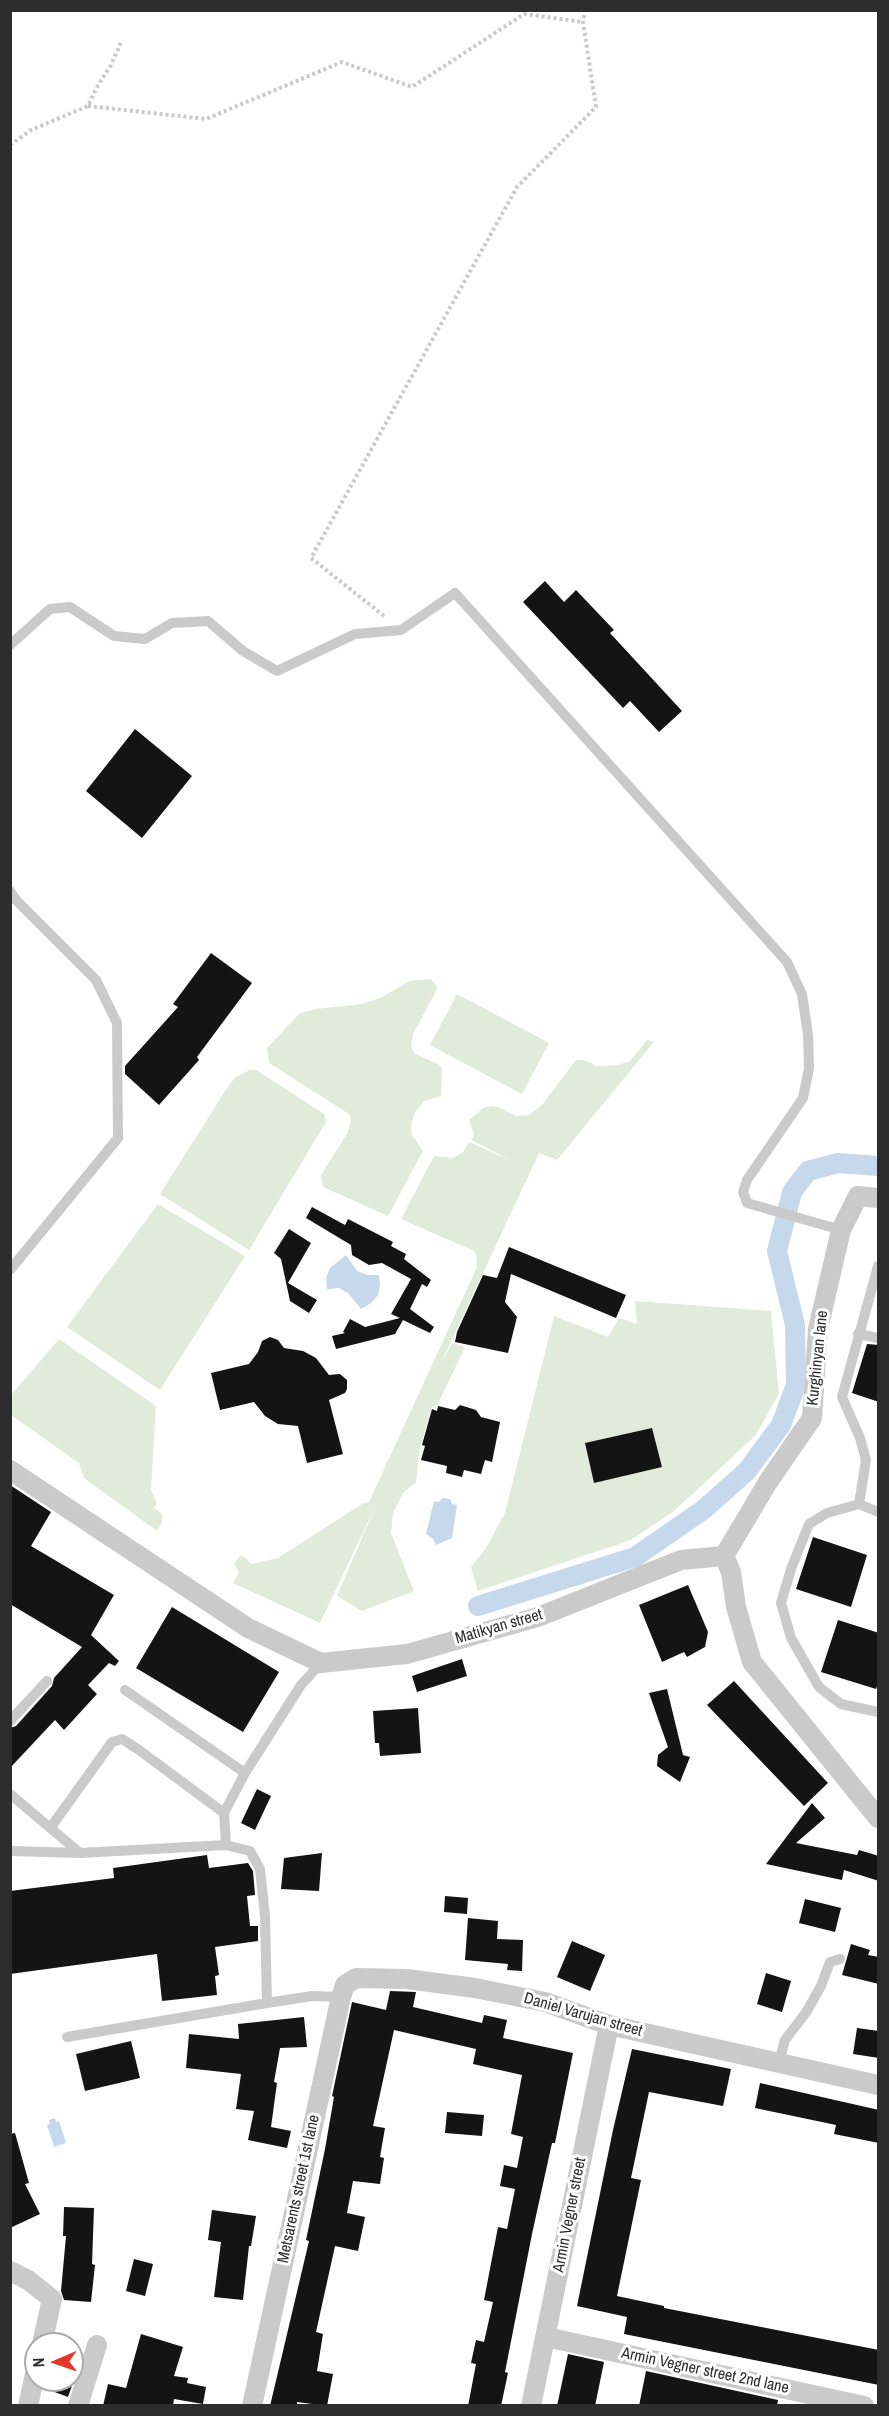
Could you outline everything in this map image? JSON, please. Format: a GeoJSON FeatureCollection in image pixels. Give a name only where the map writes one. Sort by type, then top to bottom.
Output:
{"type":"FeatureCollection","features":[{"type":"Feature","properties":{"kind":"street","name":"Kurghinyan lane"},"geometry":{"type":"LineString","coordinates":[[724,1556],[768,1482],[812,1418],[818,1329],[841,1230],[858,1196],[879,1198]]}},
{"type":"Feature","properties":{"kind":"street"},"geometry":{"type":"LineString","coordinates":[[10,1470],[248,1628],[321,1663]]}},
{"type":"Feature","properties":{"kind":"street","name":"Matikyan street"},"geometry":{"type":"LineString","coordinates":[[321,1663],[407,1654],[538,1617],[681,1560],[724,1556]]}},
{"type":"Feature","properties":{"kind":"street"},"geometry":{"type":"LineString","coordinates":[[724,1556],[731,1572],[736,1607],[752,1662],[879,1818]]}},
{"type":"Feature","properties":{"kind":"street","name":"Daniel Varujan street"},"geometry":{"type":"LineString","coordinates":[[356,1978],[407,1979],[475,1988],[545,2002],[609,2025],[879,2085]]}},
{"type":"Feature","properties":{"kind":"street","name":"Metsarents street 1st lane"},"geometry":{"type":"LineString","coordinates":[[252,2406],[341,1997],[345,1985],[356,1978]]}},
{"type":"Feature","properties":{"kind":"street","name":"Armin Vegner street"},"geometry":{"type":"LineString","coordinates":[[531,2406],[609,2025]]}},
{"type":"Feature","properties":{"kind":"street"},"geometry":{"type":"LineString","coordinates":[[10,2271],[28,2280],[52,2299],[45,2332]]}},
{"type":"Feature","properties":{"kind":"street","name":"Armin Vegner street 2nd lane"},"geometry":{"type":"LineString","coordinates":[[546,2337],[864,2406]]}},
{"type":"Feature","properties":{"kind":"street"},"geometry":{"type":"LineString","coordinates":[[78,2406],[97,2345]]}},
{"type":"Feature","properties":{"kind":"lane"},"geometry":{"type":"LineString","coordinates":[[10,645],[50,609],[70,607],[114,636],[145,639],[172,623],[208,621],[243,651],[278,671],[355,634],[401,630],[455,593],[787,962],[801,993],[808,1035],[810,1068],[803,1098],[747,1180],[743,1192],[747,1203],[841,1230]]}},
{"type":"Feature","properties":{"kind":"lane"},"geometry":{"type":"LineString","coordinates":[[10,891],[16,900],[96,980],[117,1023],[118,1138],[10,1270]]}},
{"type":"Feature","properties":{"kind":"lane"},"geometry":{"type":"LineString","coordinates":[[859,1504],[867,1460],[842,1397],[879,1266]]}},
{"type":"Feature","properties":{"kind":"lane"},"geometry":{"type":"LineString","coordinates":[[858,1334],[879,1338]]}},
{"type":"Feature","properties":{"kind":"lane"},"geometry":{"type":"LineString","coordinates":[[879,1512],[859,1504],[827,1513],[809,1524],[791,1569],[781,1603],[790,1638],[819,1687],[842,1704],[879,1712]]}},
{"type":"Feature","properties":{"kind":"lane"},"geometry":{"type":"LineString","coordinates":[[226,1845],[224,1813],[245,1773],[300,1685],[321,1663]]}},
{"type":"Feature","properties":{"kind":"lane"},"geometry":{"type":"LineString","coordinates":[[10,1721],[47,1682]]}},
{"type":"Feature","properties":{"kind":"lane"},"geometry":{"type":"LineString","coordinates":[[125,1690],[245,1773]]}},
{"type":"Feature","properties":{"kind":"lane"},"geometry":{"type":"LineString","coordinates":[[51,1827],[112,1742],[122,1739],[224,1813]]}},
{"type":"Feature","properties":{"kind":"lane"},"geometry":{"type":"LineString","coordinates":[[10,1794],[80,1853]]}},
{"type":"Feature","properties":{"kind":"lane"},"geometry":{"type":"LineString","coordinates":[[10,1851],[80,1853],[226,1845],[250,1851],[260,1869],[265,1916],[267,2003]]}},
{"type":"Feature","properties":{"kind":"lane"},"geometry":{"type":"LineString","coordinates":[[779,2062],[785,2040],[807,2011],[821,1986],[830,1962],[840,1959]]}},
{"type":"Feature","properties":{"kind":"lane"},"geometry":{"type":"LineString","coordinates":[[67,2037],[312,1996],[341,1997]]}},
{"type":"Feature","properties":{"kind":"path"},"geometry":{"type":"LineString","coordinates":[[401,630],[311,558],[517,187],[596,106],[583,22],[585,10]]}},
{"type":"Feature","properties":{"kind":"path"},"geometry":{"type":"LineString","coordinates":[[10,145],[31,130],[88,106],[206,119],[342,62],[412,87],[524,14],[583,22]]}},
{"type":"Feature","properties":{"kind":"path"},"geometry":{"type":"LineString","coordinates":[[88,106],[122,40]]}},
{"type":"Feature","properties":{"kind":"green space"},"geometry":{"type":"Polygon","coordinates":[[[431,979],[437,987],[413,1034],[411,1046],[415,1054],[442,1068],[441,1096],[424,1101],[414,1114],[412,1135],[423,1151],[388,1216],[323,1187],[321,1175],[348,1132],[351,1119],[349,1114],[269,1063],[267,1048],[300,1013],[362,1004],[380,998],[410,981],[431,979]]]}},
{"type":"Feature","properties":{"kind":"green space"},"geometry":{"type":"Polygon","coordinates":[[[457,994],[549,1043],[522,1094],[430,1045],[457,994]]]}},
{"type":"Feature","properties":{"kind":"green space"},"geometry":{"type":"Polygon","coordinates":[[[647,1040],[654,1042],[557,1160],[539,1153],[440,1365],[452,1343],[465,1347],[438,1404],[432,1407],[420,1447],[416,1482],[403,1493],[393,1513],[391,1533],[414,1591],[362,1611],[337,1596],[375,1507],[320,1623],[233,1583],[239,1573],[234,1564],[240,1556],[245,1557],[251,1564],[278,1558],[362,1504],[369,1502],[477,1267],[476,1254],[472,1250],[401,1219],[434,1156],[453,1158],[463,1152],[469,1142],[511,1161],[472,1140],[474,1134],[469,1120],[483,1108],[491,1106],[499,1107],[515,1116],[529,1115],[541,1106],[576,1060],[583,1060],[597,1066],[618,1065],[630,1061],[647,1040]]]}},
{"type":"Feature","properties":{"kind":"green space"},"geometry":{"type":"Polygon","coordinates":[[[250,1070],[256,1070],[324,1114],[326,1122],[249,1250],[160,1194],[229,1085],[236,1077],[250,1070]]]}},
{"type":"Feature","properties":{"kind":"green space"},"geometry":{"type":"Polygon","coordinates":[[[158,1204],[245,1256],[160,1390],[67,1327],[158,1204]]]}},
{"type":"Feature","properties":{"kind":"green space"},"geometry":{"type":"Polygon","coordinates":[[[635,1301],[771,1311],[779,1394],[755,1436],[674,1511],[631,1540],[478,1591],[471,1567],[486,1548],[505,1513],[554,1316],[608,1337],[619,1318],[637,1324],[635,1301]]]}},
{"type":"Feature","properties":{"kind":"green space"},"geometry":{"type":"Polygon","coordinates":[[[59,1339],[156,1406],[151,1489],[157,1504],[154,1508],[162,1514],[162,1522],[157,1531],[84,1478],[79,1463],[11,1415],[11,1395],[59,1339]]]}},
{"type":"Feature","properties":{"kind":"water"},"geometry":{"type":"Polygon","coordinates":[[[346,1255],[357,1271],[368,1275],[379,1275],[378,1295],[361,1309],[348,1293],[339,1288],[327,1289],[326,1278],[330,1268],[346,1255]]]}},
{"type":"Feature","properties":{"kind":"water"},"geometry":{"type":"Polygon","coordinates":[[[443,1498],[450,1499],[452,1504],[457,1505],[452,1538],[436,1545],[433,1539],[426,1534],[434,1501],[439,1502],[443,1498]]]}},
{"type":"Feature","properties":{"kind":"water"},"geometry":{"type":"Polygon","coordinates":[[[55,2118],[56,2122],[59,2121],[66,2143],[54,2147],[47,2125],[50,2124],[49,2120],[55,2118]]]}},
{"type":"Feature","properties":{"kind":"building"},"geometry":{"type":"Polygon","coordinates":[[[545,581],[564,602],[576,590],[614,630],[610,633],[682,711],[659,732],[630,701],[623,708],[523,602],[545,581]]]}},
{"type":"Feature","properties":{"kind":"building"},"geometry":{"type":"Polygon","coordinates":[[[135,729],[192,776],[142,838],[86,791],[135,729]]]}},
{"type":"Feature","properties":{"kind":"building"},"geometry":{"type":"Polygon","coordinates":[[[211,953],[252,983],[197,1057],[199,1060],[159,1105],[125,1074],[125,1066],[178,1007],[173,1004],[211,953]]]}},
{"type":"Feature","properties":{"kind":"building"},"geometry":{"type":"Polygon","coordinates":[[[312,1207],[345,1225],[348,1219],[393,1242],[391,1246],[406,1254],[404,1259],[431,1280],[427,1287],[422,1284],[410,1309],[434,1327],[430,1333],[403,1320],[395,1334],[336,1349],[332,1336],[345,1333],[343,1332],[350,1319],[365,1327],[400,1318],[391,1314],[411,1279],[382,1263],[369,1265],[352,1255],[351,1245],[306,1218],[312,1207]]]}},
{"type":"Feature","properties":{"kind":"building"},"geometry":{"type":"Polygon","coordinates":[[[289,1229],[311,1243],[288,1283],[317,1300],[309,1313],[290,1301],[281,1259],[274,1253],[289,1229]]]}},
{"type":"Feature","properties":{"kind":"building"},"geometry":{"type":"Polygon","coordinates":[[[509,1247],[626,1295],[616,1318],[511,1274],[505,1302],[517,1317],[508,1353],[455,1342],[457,1332],[483,1275],[497,1278],[509,1247]]]}},
{"type":"Feature","properties":{"kind":"building"},"geometry":{"type":"Polygon","coordinates":[[[270,1337],[278,1340],[284,1348],[303,1351],[316,1358],[329,1375],[340,1374],[347,1380],[345,1393],[329,1400],[343,1454],[307,1463],[298,1426],[278,1424],[265,1416],[254,1402],[220,1410],[211,1373],[249,1364],[258,1352],[262,1341],[270,1337]]]}},
{"type":"Feature","properties":{"kind":"building"},"geometry":{"type":"Polygon","coordinates":[[[867,1344],[879,1345],[879,1402],[852,1393],[867,1344]]]}},
{"type":"Feature","properties":{"kind":"building"},"geometry":{"type":"Polygon","coordinates":[[[460,1405],[476,1410],[481,1417],[500,1422],[492,1462],[485,1460],[481,1474],[464,1470],[462,1477],[446,1473],[447,1466],[421,1460],[425,1446],[422,1445],[432,1409],[437,1411],[438,1406],[455,1410],[460,1405]]]}},
{"type":"Feature","properties":{"kind":"building"},"geometry":{"type":"Polygon","coordinates":[[[652,1428],[662,1467],[594,1483],[585,1443],[652,1428]]]}},
{"type":"Feature","properties":{"kind":"building"},"geometry":{"type":"Polygon","coordinates":[[[10,1485],[51,1512],[31,1546],[114,1595],[91,1635],[119,1661],[115,1666],[109,1663],[88,1685],[97,1694],[64,1730],[55,1720],[10,1768],[10,1728],[16,1726],[52,1686],[54,1678],[82,1647],[10,1604],[10,1485]]]}},
{"type":"Feature","properties":{"kind":"building"},"geometry":{"type":"Polygon","coordinates":[[[813,1537],[867,1555],[851,1607],[796,1589],[813,1537]]]}},
{"type":"Feature","properties":{"kind":"building"},"geometry":{"type":"Polygon","coordinates":[[[688,1585],[708,1632],[705,1647],[687,1657],[684,1652],[662,1662],[639,1605],[688,1585]]]}},
{"type":"Feature","properties":{"kind":"building"},"geometry":{"type":"Polygon","coordinates":[[[172,1607],[279,1672],[243,1732],[136,1668],[172,1607]]]}},
{"type":"Feature","properties":{"kind":"building"},"geometry":{"type":"Polygon","coordinates":[[[838,1620],[879,1633],[879,1681],[876,1689],[821,1672],[838,1620]]]}},
{"type":"Feature","properties":{"kind":"building"},"geometry":{"type":"Polygon","coordinates":[[[462,1659],[467,1676],[417,1692],[412,1676],[462,1659]]]}},
{"type":"Feature","properties":{"kind":"building"},"geometry":{"type":"Polygon","coordinates":[[[734,1681],[828,1783],[804,1806],[707,1705],[734,1681]]]}},
{"type":"Feature","properties":{"kind":"building"},"geometry":{"type":"Polygon","coordinates":[[[667,1689],[683,1755],[690,1757],[680,1782],[657,1766],[658,1755],[668,1747],[649,1693],[667,1689]]]}},
{"type":"Feature","properties":{"kind":"building"},"geometry":{"type":"Polygon","coordinates":[[[418,1708],[421,1753],[380,1756],[379,1743],[375,1743],[373,1711],[418,1708]]]}},
{"type":"Feature","properties":{"kind":"building"},"geometry":{"type":"Polygon","coordinates":[[[257,1789],[271,1796],[255,1830],[241,1823],[257,1789]]]}},
{"type":"Feature","properties":{"kind":"building"},"geometry":{"type":"Polygon","coordinates":[[[812,1803],[825,1818],[796,1843],[857,1855],[859,1850],[879,1856],[879,1881],[844,1870],[842,1880],[766,1864],[812,1803]]]}},
{"type":"Feature","properties":{"kind":"building"},"geometry":{"type":"Polygon","coordinates":[[[322,1853],[319,1891],[281,1889],[284,1858],[322,1853]]]}},
{"type":"Feature","properties":{"kind":"building"},"geometry":{"type":"Polygon","coordinates":[[[207,1855],[209,1868],[248,1863],[253,1871],[255,1895],[247,1896],[250,1926],[258,1926],[258,1941],[215,1947],[219,1975],[215,1976],[217,1995],[162,2001],[157,1954],[10,1974],[10,1891],[114,1878],[113,1868],[207,1855]]]}},
{"type":"Feature","properties":{"kind":"building"},"geometry":{"type":"Polygon","coordinates":[[[445,1896],[468,1898],[467,1914],[444,1912],[445,1896]]]}},
{"type":"Feature","properties":{"kind":"building"},"geometry":{"type":"Polygon","coordinates":[[[805,1899],[841,1908],[835,1932],[799,1923],[805,1899]]]}},
{"type":"Feature","properties":{"kind":"building"},"geometry":{"type":"Polygon","coordinates":[[[468,1918],[498,1921],[497,1939],[523,1940],[522,1971],[507,1970],[508,1964],[465,1960],[468,1918]]]}},
{"type":"Feature","properties":{"kind":"building"},"geometry":{"type":"Polygon","coordinates":[[[572,1941],[605,1955],[590,1991],[557,1977],[572,1941]]]}},
{"type":"Feature","properties":{"kind":"building"},"geometry":{"type":"Polygon","coordinates":[[[851,1944],[870,1950],[868,1955],[879,1957],[879,1984],[842,1975],[851,1944]]]}},
{"type":"Feature","properties":{"kind":"building"},"geometry":{"type":"Polygon","coordinates":[[[766,1973],[791,1981],[782,2012],[757,2004],[766,1973]]]}},
{"type":"Feature","properties":{"kind":"building"},"geometry":{"type":"Polygon","coordinates":[[[390,1991],[416,1992],[413,2007],[482,2023],[484,2015],[507,2020],[503,2038],[573,2053],[555,2143],[552,2143],[532,2234],[505,2372],[508,2373],[501,2406],[468,2406],[476,2364],[471,2363],[476,2340],[484,2342],[493,2302],[484,2300],[498,2227],[507,2229],[515,2189],[500,2186],[504,2165],[517,2168],[523,2137],[511,2134],[522,2075],[473,2064],[476,2049],[394,2030],[373,2126],[385,2128],[380,2157],[384,2158],[380,2184],[353,2181],[347,2213],[365,2217],[358,2251],[335,2246],[316,2332],[323,2334],[317,2371],[333,2374],[327,2406],[297,2402],[297,2406],[270,2406],[309,2241],[306,2240],[352,2002],[386,2010],[390,1991]]]}},
{"type":"Feature","properties":{"kind":"building"},"geometry":{"type":"Polygon","coordinates":[[[304,2017],[307,2047],[280,2048],[274,2082],[277,2083],[271,2127],[291,2131],[287,2148],[248,2140],[254,2111],[236,2109],[241,2074],[186,2068],[189,2034],[239,2039],[238,2024],[304,2017]]]}},
{"type":"Feature","properties":{"kind":"building"},"geometry":{"type":"Polygon","coordinates":[[[857,2028],[879,2031],[879,2058],[853,2054],[857,2028]]]}},
{"type":"Feature","properties":{"kind":"building"},"geometry":{"type":"Polygon","coordinates":[[[131,2041],[140,2078],[85,2091],[76,2054],[131,2041]]]}},
{"type":"Feature","properties":{"kind":"building"},"geometry":{"type":"Polygon","coordinates":[[[632,2049],[731,2069],[723,2106],[649,2092],[631,2178],[641,2180],[617,2296],[664,2306],[664,2308],[879,2350],[879,2385],[624,2334],[627,2317],[577,2306],[632,2049]]]}},
{"type":"Feature","properties":{"kind":"building"},"geometry":{"type":"Polygon","coordinates":[[[760,2083],[879,2110],[879,2143],[834,2134],[836,2125],[755,2108],[760,2083]]]}},
{"type":"Feature","properties":{"kind":"building"},"geometry":{"type":"Polygon","coordinates":[[[447,2112],[484,2115],[482,2136],[445,2133],[447,2112]]]}},
{"type":"Feature","properties":{"kind":"building"},"geometry":{"type":"Polygon","coordinates":[[[15,2133],[29,2183],[25,2184],[40,2214],[10,2228],[10,2134],[15,2133]]]}},
{"type":"Feature","properties":{"kind":"building"},"geometry":{"type":"Polygon","coordinates":[[[64,2207],[94,2208],[92,2264],[95,2265],[91,2302],[64,2300],[61,2291],[66,2236],[63,2236],[64,2207]]]}},
{"type":"Feature","properties":{"kind":"building"},"geometry":{"type":"Polygon","coordinates":[[[212,2210],[256,2216],[251,2246],[249,2246],[243,2300],[214,2297],[221,2242],[208,2240],[212,2210]]]}},
{"type":"Feature","properties":{"kind":"building"},"geometry":{"type":"Polygon","coordinates":[[[134,2259],[153,2264],[145,2296],[126,2291],[134,2259]]]}},
{"type":"Feature","properties":{"kind":"building"},"geometry":{"type":"Polygon","coordinates":[[[141,2334],[183,2347],[174,2376],[188,2378],[187,2383],[206,2387],[203,2404],[174,2399],[173,2406],[103,2406],[108,2384],[126,2388],[141,2334]]]}},
{"type":"Feature","properties":{"kind":"building"},"geometry":{"type":"Polygon","coordinates":[[[568,2354],[604,2362],[595,2406],[557,2406],[568,2354]]]}},
{"type":"Feature","properties":{"kind":"building"},"geometry":{"type":"Polygon","coordinates":[[[646,2371],[778,2400],[777,2406],[639,2406],[646,2371]]]}},
{"type":"Feature","properties":{"kind":"building"},"geometry":{"type":"Polygon","coordinates":[[[55,2392],[70,2392],[68,2397],[55,2392]]]}},
{"type":"Feature","properties":{"kind":"waterway"},"geometry":{"type":"LineString","coordinates":[[478,1606],[635,1557],[703,1510],[747,1471],[781,1425],[796,1385],[795,1325],[777,1251],[792,1192],[808,1171],[838,1163],[878,1166]]}}]}
